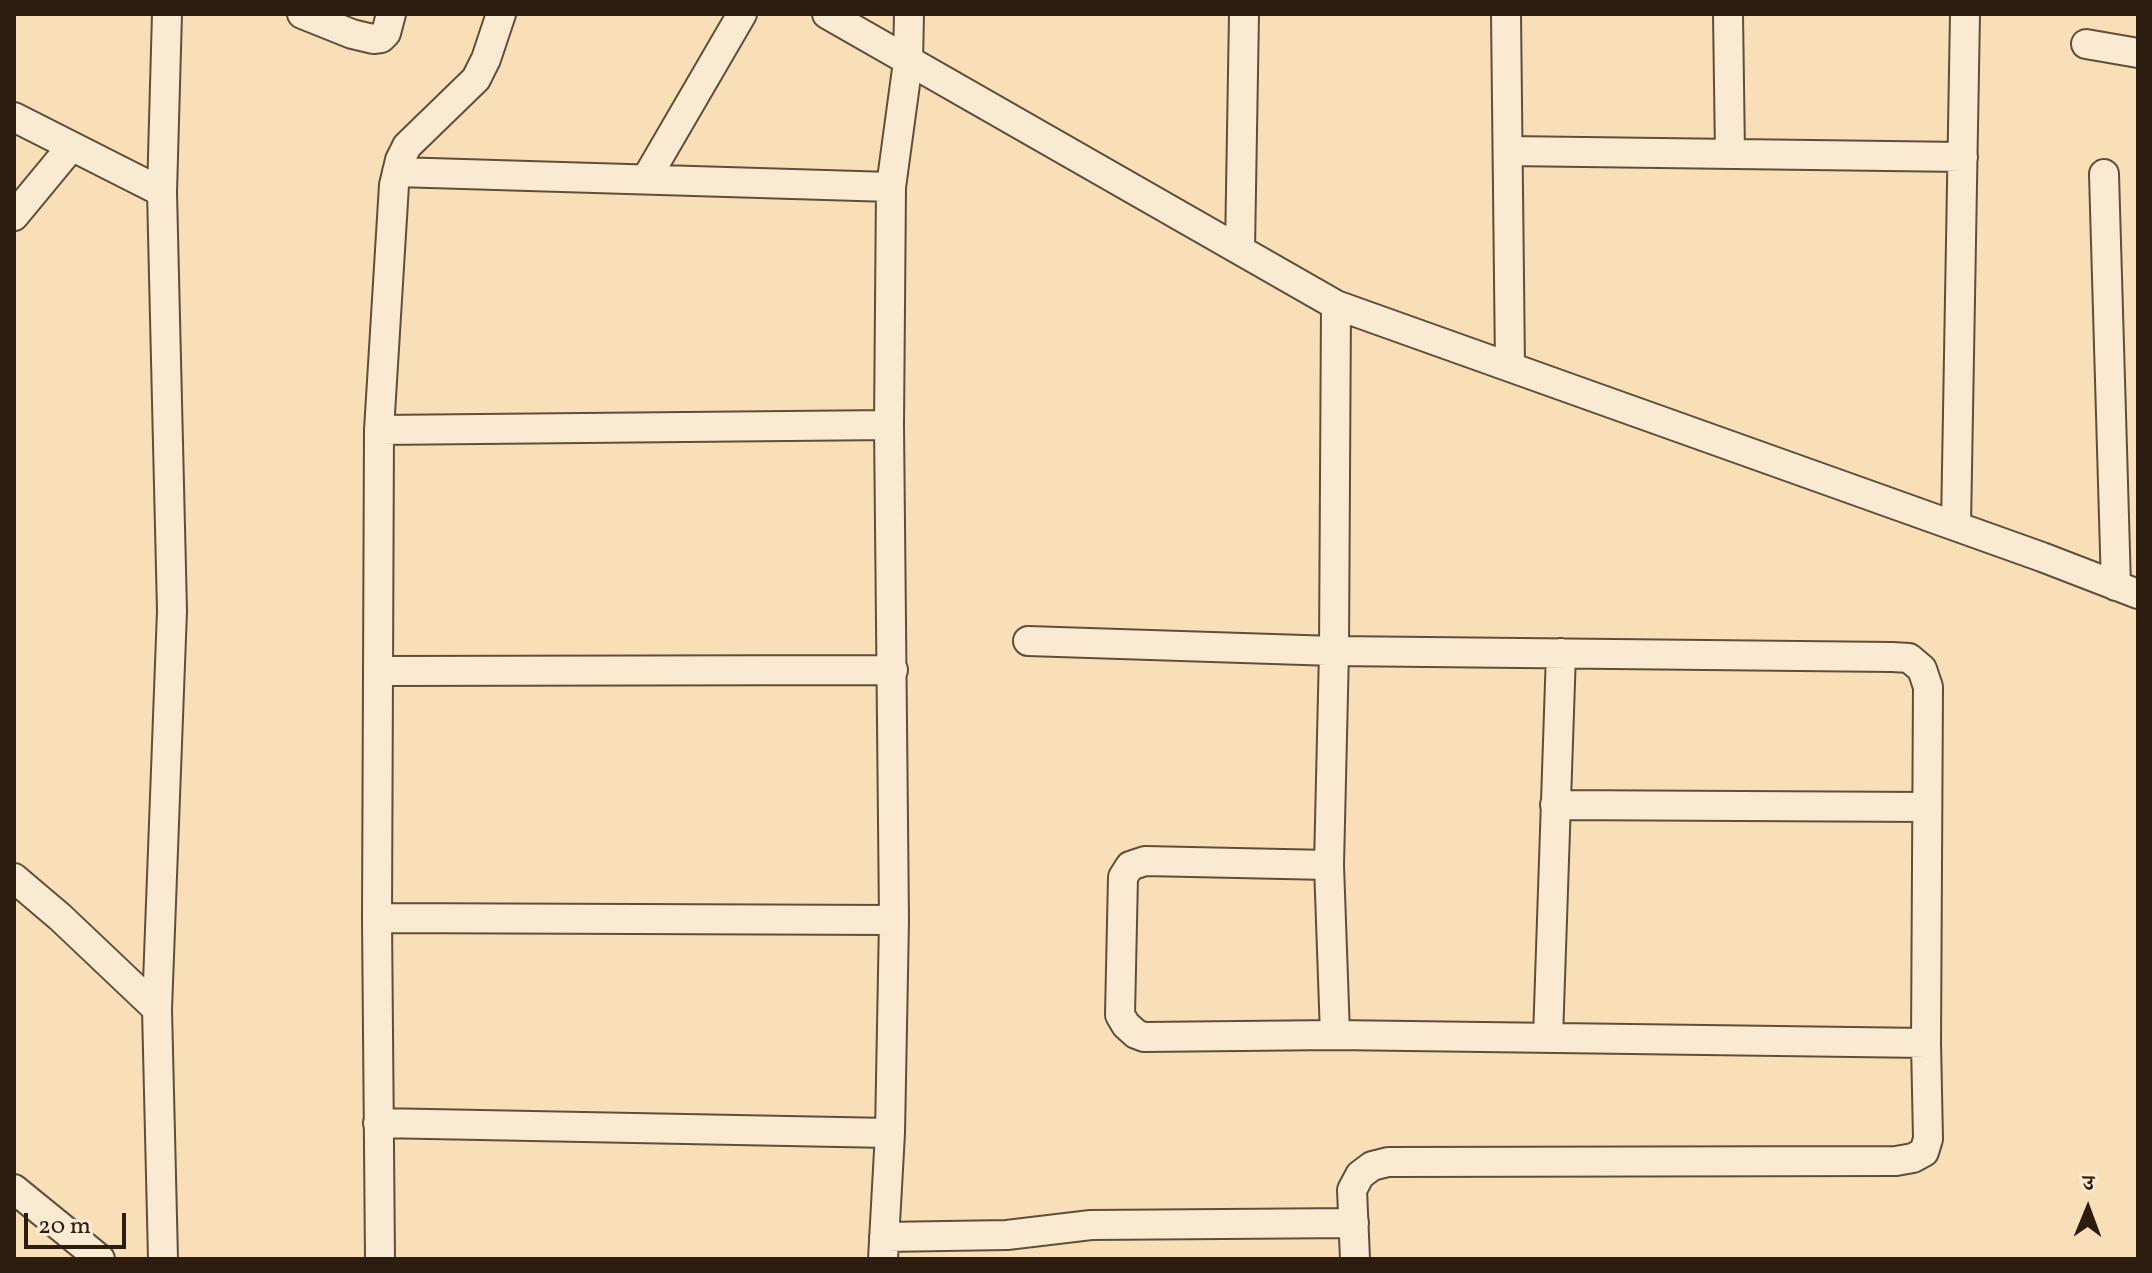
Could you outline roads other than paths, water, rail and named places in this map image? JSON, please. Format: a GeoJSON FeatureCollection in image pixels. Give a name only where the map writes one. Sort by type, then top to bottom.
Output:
{"type":"FeatureCollection","features":[{"type":"Feature","properties":{"kind":"street"},"geometry":{"type":"LineString","coordinates":[[302,14],[373,39],[381,38],[386,33],[391,14]]}},
{"type":"Feature","properties":{"kind":"street"},"geometry":{"type":"LineString","coordinates":[[380,1259],[377,918],[379,430],[394,185],[407,146],[476,79],[501,14]]}},
{"type":"Feature","properties":{"kind":"street"},"geometry":{"type":"LineString","coordinates":[[646,179],[742,14]]}},
{"type":"Feature","properties":{"kind":"street"},"geometry":{"type":"LineString","coordinates":[[827,14],[1336,305],[2127,590],[2104,174]]}},
{"type":"Feature","properties":{"kind":"street"},"geometry":{"type":"LineString","coordinates":[[909,14],[908,62],[891,187],[889,425],[894,920],[890,1133],[884,1248],[1006,1247],[1091,1225],[1354,1223]]}},
{"type":"Feature","properties":{"kind":"street"},"geometry":{"type":"LineString","coordinates":[[1240,249],[1244,14]]}},
{"type":"Feature","properties":{"kind":"street"},"geometry":{"type":"LineString","coordinates":[[1506,14],[1510,366]]}},
{"type":"Feature","properties":{"kind":"street"},"geometry":{"type":"LineString","coordinates":[[1728,14],[1730,154]]}},
{"type":"Feature","properties":{"kind":"street"},"geometry":{"type":"LineString","coordinates":[[1956,526],[1965,14]]}},
{"type":"Feature","properties":{"kind":"street"},"geometry":{"type":"LineString","coordinates":[[161,17],[172,611],[157,1009],[163,1259]]}},
{"type":"Feature","properties":{"kind":"street"},"geometry":{"type":"LineString","coordinates":[[2086,44],[2138,53]]}},
{"type":"Feature","properties":{"kind":"street"},"geometry":{"type":"LineString","coordinates":[[14,117],[162,192]]}},
{"type":"Feature","properties":{"kind":"street"},"geometry":{"type":"LineString","coordinates":[[14,216],[71,147]]}},
{"type":"Feature","properties":{"kind":"street"},"geometry":{"type":"LineString","coordinates":[[1508,151],[1963,157]]}},
{"type":"Feature","properties":{"kind":"street"},"geometry":{"type":"LineString","coordinates":[[397,172],[891,187]]}},
{"type":"Feature","properties":{"kind":"street"},"geometry":{"type":"LineString","coordinates":[[1335,1035],[1329,865],[1336,305]]}},
{"type":"Feature","properties":{"kind":"street"},"geometry":{"type":"LineString","coordinates":[[379,430],[889,425]]}},
{"type":"Feature","properties":{"kind":"street"},"geometry":{"type":"LineString","coordinates":[[1028,641],[1334,651],[1909,658],[1922,669],[1928,687],[1928,1139],[1924,1152],[1896,1161],[1388,1162],[1372,1166],[1360,1175],[1352,1190],[1355,1259]]}},
{"type":"Feature","properties":{"kind":"street"},"geometry":{"type":"LineString","coordinates":[[1548,1038],[1561,653]]}},
{"type":"Feature","properties":{"kind":"street"},"geometry":{"type":"LineString","coordinates":[[379,671],[893,670]]}},
{"type":"Feature","properties":{"kind":"street"},"geometry":{"type":"LineString","coordinates":[[1555,805],[1927,807]]}},
{"type":"Feature","properties":{"kind":"street"},"geometry":{"type":"LineString","coordinates":[[1329,865],[1145,861],[1130,866],[1123,877],[1120,1015],[1126,1025],[1144,1037],[1335,1035],[1926,1043]]}},
{"type":"Feature","properties":{"kind":"street"},"geometry":{"type":"LineString","coordinates":[[14,878],[157,1009]]}},
{"type":"Feature","properties":{"kind":"street"},"geometry":{"type":"LineString","coordinates":[[377,918],[894,920]]}},
{"type":"Feature","properties":{"kind":"street"},"geometry":{"type":"LineString","coordinates":[[378,1123],[890,1133]]}},
{"type":"Feature","properties":{"kind":"street"},"geometry":{"type":"LineString","coordinates":[[14,1189],[100,1259]]}}]}
